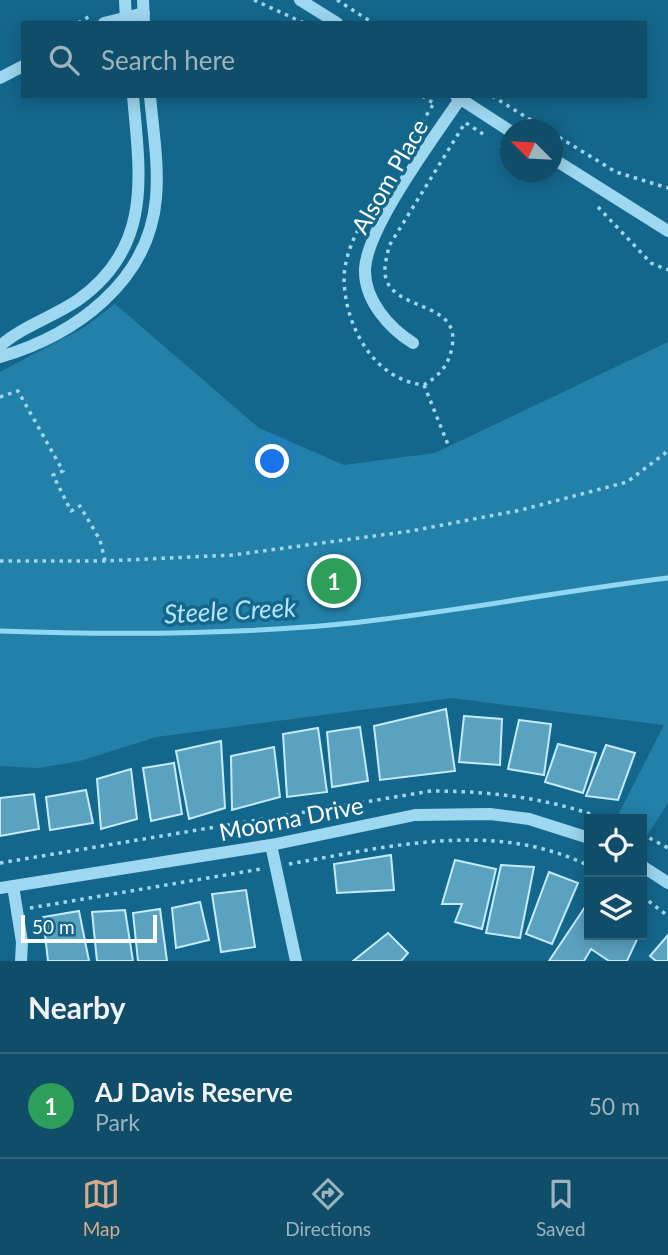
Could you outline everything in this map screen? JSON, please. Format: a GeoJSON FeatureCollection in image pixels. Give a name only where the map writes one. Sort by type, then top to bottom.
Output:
{"type":"FeatureCollection","features":[{"type":"Feature","properties":{"kind":"street"},"geometry":{"type":"LineString","coordinates":[[125,0],[126,19],[144,12]]}},
{"type":"Feature","properties":{"kind":"street"},"geometry":{"type":"LineString","coordinates":[[300,0],[334,21]]}},
{"type":"Feature","properties":{"kind":"street"},"geometry":{"type":"LineString","coordinates":[[0,78],[21,67]]}},
{"type":"Feature","properties":{"kind":"street"},"geometry":{"type":"LineString","coordinates":[[0,346],[78,299],[104,276],[124,248],[139,206],[133,98]]}},
{"type":"Feature","properties":{"kind":"street"},"geometry":{"type":"LineString","coordinates":[[0,357],[18,352],[86,317],[116,290],[140,256],[151,228],[156,199],[150,98]]}},
{"type":"Feature","properties":{"kind":"street","name":"Alsom Place"},"geometry":{"type":"LineString","coordinates":[[412,343],[385,322],[372,296],[365,270],[383,221],[458,98]]}},
{"type":"Feature","properties":{"kind":"street"},"geometry":{"type":"LineString","coordinates":[[460,98],[500,124]]}},
{"type":"Feature","properties":{"kind":"street"},"geometry":{"type":"LineString","coordinates":[[563,165],[668,231]]}},
{"type":"Feature","properties":{"kind":"street","name":"Moorna Drive"},"geometry":{"type":"LineString","coordinates":[[6,887],[271,845],[415,815],[490,814],[529,819],[584,836]]}},
{"type":"Feature","properties":{"kind":"street"},"geometry":{"type":"LineString","coordinates":[[271,845],[296,961]]}},
{"type":"Feature","properties":{"kind":"street"},"geometry":{"type":"LineString","coordinates":[[647,869],[668,883]]}},
{"type":"Feature","properties":{"kind":"street"},"geometry":{"type":"LineString","coordinates":[[6,887],[16,910],[21,961]]}},
{"type":"Feature","properties":{"kind":"path"},"geometry":{"type":"LineString","coordinates":[[254,0],[300,21]]}},
{"type":"Feature","properties":{"kind":"path"},"geometry":{"type":"LineString","coordinates":[[337,0],[370,21]]}},
{"type":"Feature","properties":{"kind":"path"},"geometry":{"type":"LineString","coordinates":[[425,98],[488,137]]}},
{"type":"Feature","properties":{"kind":"path"},"geometry":{"type":"LineString","coordinates":[[495,98],[529,119]]}},
{"type":"Feature","properties":{"kind":"path"},"geometry":{"type":"LineString","coordinates":[[412,138],[434,103]]}},
{"type":"Feature","properties":{"kind":"path"},"geometry":{"type":"LineString","coordinates":[[370,208],[349,247],[344,275],[347,307],[358,335],[390,374],[408,383],[424,384],[444,369],[454,339],[449,324],[437,311],[392,288],[386,279],[385,265],[389,247],[465,122]]}},
{"type":"Feature","properties":{"kind":"path"},"geometry":{"type":"LineString","coordinates":[[563,140],[616,172],[668,188]]}},
{"type":"Feature","properties":{"kind":"path"},"geometry":{"type":"LineString","coordinates":[[592,202],[651,263],[668,270]]}},
{"type":"Feature","properties":{"kind":"path"},"geometry":{"type":"LineString","coordinates":[[424,384],[449,447]]}},
{"type":"Feature","properties":{"kind":"path"},"geometry":{"type":"LineString","coordinates":[[0,397],[18,391],[63,471],[53,475],[71,511],[80,506],[100,540],[105,561]]}},
{"type":"Feature","properties":{"kind":"path"},"geometry":{"type":"LineString","coordinates":[[0,561],[105,561],[233,555],[411,531],[521,510],[627,482],[668,451]]}},
{"type":"Feature","properties":{"kind":"path"},"geometry":{"type":"LineString","coordinates":[[0,863],[430,791],[474,791],[522,796],[587,814]]}},
{"type":"Feature","properties":{"kind":"path"},"geometry":{"type":"LineString","coordinates":[[647,837],[668,848]]}},
{"type":"Feature","properties":{"kind":"path"},"geometry":{"type":"LineString","coordinates":[[16,910],[443,840],[498,841],[543,849],[584,864]]}},
{"type":"Feature","properties":{"kind":"path"},"geometry":{"type":"LineString","coordinates":[[647,899],[668,916]]}},
{"type":"Feature","properties":{"kind":"shaded area"},"geometry":{"type":"Polygon","coordinates":[[[115,304],[259,428],[344,465],[435,453],[668,342],[668,803],[648,834],[647,814],[619,814],[664,725],[452,698],[156,737],[80,761],[38,768],[0,766],[0,372],[85,327],[115,304]]]}},
{"type":"Feature","properties":{"kind":"building"},"geometry":{"type":"Polygon","coordinates":[[[446,709],[455,771],[380,780],[374,726],[446,709]]]}},
{"type":"Feature","properties":{"kind":"building"},"geometry":{"type":"Polygon","coordinates":[[[464,716],[502,719],[500,765],[459,762],[464,716]]]}},
{"type":"Feature","properties":{"kind":"building"},"geometry":{"type":"Polygon","coordinates":[[[519,720],[551,724],[544,775],[508,769],[519,720]]]}},
{"type":"Feature","properties":{"kind":"building"},"geometry":{"type":"Polygon","coordinates":[[[360,727],[368,781],[332,787],[327,732],[360,727]]]}},
{"type":"Feature","properties":{"kind":"building"},"geometry":{"type":"Polygon","coordinates":[[[318,728],[327,792],[287,797],[283,734],[318,728]]]}},
{"type":"Feature","properties":{"kind":"building"},"geometry":{"type":"Polygon","coordinates":[[[221,741],[225,808],[189,819],[176,751],[221,741]]]}},
{"type":"Feature","properties":{"kind":"building"},"geometry":{"type":"Polygon","coordinates":[[[558,744],[596,753],[583,793],[545,782],[558,744]]]}},
{"type":"Feature","properties":{"kind":"building"},"geometry":{"type":"Polygon","coordinates":[[[606,745],[635,753],[618,800],[586,796],[606,745]]]}},
{"type":"Feature","properties":{"kind":"building"},"geometry":{"type":"Polygon","coordinates":[[[274,747],[280,797],[232,810],[231,756],[274,747]]]}},
{"type":"Feature","properties":{"kind":"building"},"geometry":{"type":"Polygon","coordinates":[[[174,763],[182,814],[151,821],[143,768],[174,763]]]}},
{"type":"Feature","properties":{"kind":"building"},"geometry":{"type":"Polygon","coordinates":[[[131,769],[137,819],[101,829],[97,779],[131,769]]]}},
{"type":"Feature","properties":{"kind":"building"},"geometry":{"type":"Polygon","coordinates":[[[86,790],[93,823],[50,830],[46,797],[86,790]]]}},
{"type":"Feature","properties":{"kind":"building"},"geometry":{"type":"Polygon","coordinates":[[[34,794],[39,829],[0,836],[0,798],[34,794]]]}},
{"type":"Feature","properties":{"kind":"building"},"geometry":{"type":"Polygon","coordinates":[[[391,855],[394,890],[337,893],[334,864],[391,855]]]}},
{"type":"Feature","properties":{"kind":"building"},"geometry":{"type":"Polygon","coordinates":[[[455,860],[496,869],[482,929],[455,922],[462,904],[442,904],[455,860]]]}},
{"type":"Feature","properties":{"kind":"building"},"geometry":{"type":"Polygon","coordinates":[[[501,865],[534,867],[520,938],[486,933],[501,865]]]}},
{"type":"Feature","properties":{"kind":"building"},"geometry":{"type":"Polygon","coordinates":[[[549,872],[578,883],[552,944],[526,934],[549,872]]]}},
{"type":"Feature","properties":{"kind":"building"},"geometry":{"type":"Polygon","coordinates":[[[246,890],[255,947],[221,952],[212,894],[246,890]]]}},
{"type":"Feature","properties":{"kind":"building"},"geometry":{"type":"Polygon","coordinates":[[[200,902],[209,940],[176,948],[172,908],[200,902]]]}},
{"type":"Feature","properties":{"kind":"building"},"geometry":{"type":"Polygon","coordinates":[[[584,908],[584,940],[637,940],[627,961],[609,961],[591,949],[584,961],[549,961],[584,908]]]}},
{"type":"Feature","properties":{"kind":"building"},"geometry":{"type":"Polygon","coordinates":[[[160,909],[167,961],[138,961],[133,913],[160,909]]]}},
{"type":"Feature","properties":{"kind":"building"},"geometry":{"type":"Polygon","coordinates":[[[125,910],[133,961],[97,961],[92,912],[125,910]]]}},
{"type":"Feature","properties":{"kind":"building"},"geometry":{"type":"Polygon","coordinates":[[[79,911],[89,961],[48,961],[43,917],[79,911]]]}},
{"type":"Feature","properties":{"kind":"building"},"geometry":{"type":"Polygon","coordinates":[[[388,933],[408,953],[401,961],[353,961],[388,933]]]}},
{"type":"Feature","properties":{"kind":"building"},"geometry":{"type":"Polygon","coordinates":[[[668,935],[668,961],[656,961],[650,956],[668,935]]]}},
{"type":"Feature","properties":{"kind":"waterway","name":"Steele Creek"},"geometry":{"type":"LineString","coordinates":[[0,631],[171,633],[299,628],[423,614],[668,578]]}},
{"type":"Feature","properties":{"kind":"place","name":"AJ Davis Reserve"},"geometry":{"type":"Point","coordinates":[334,581]}}]}
